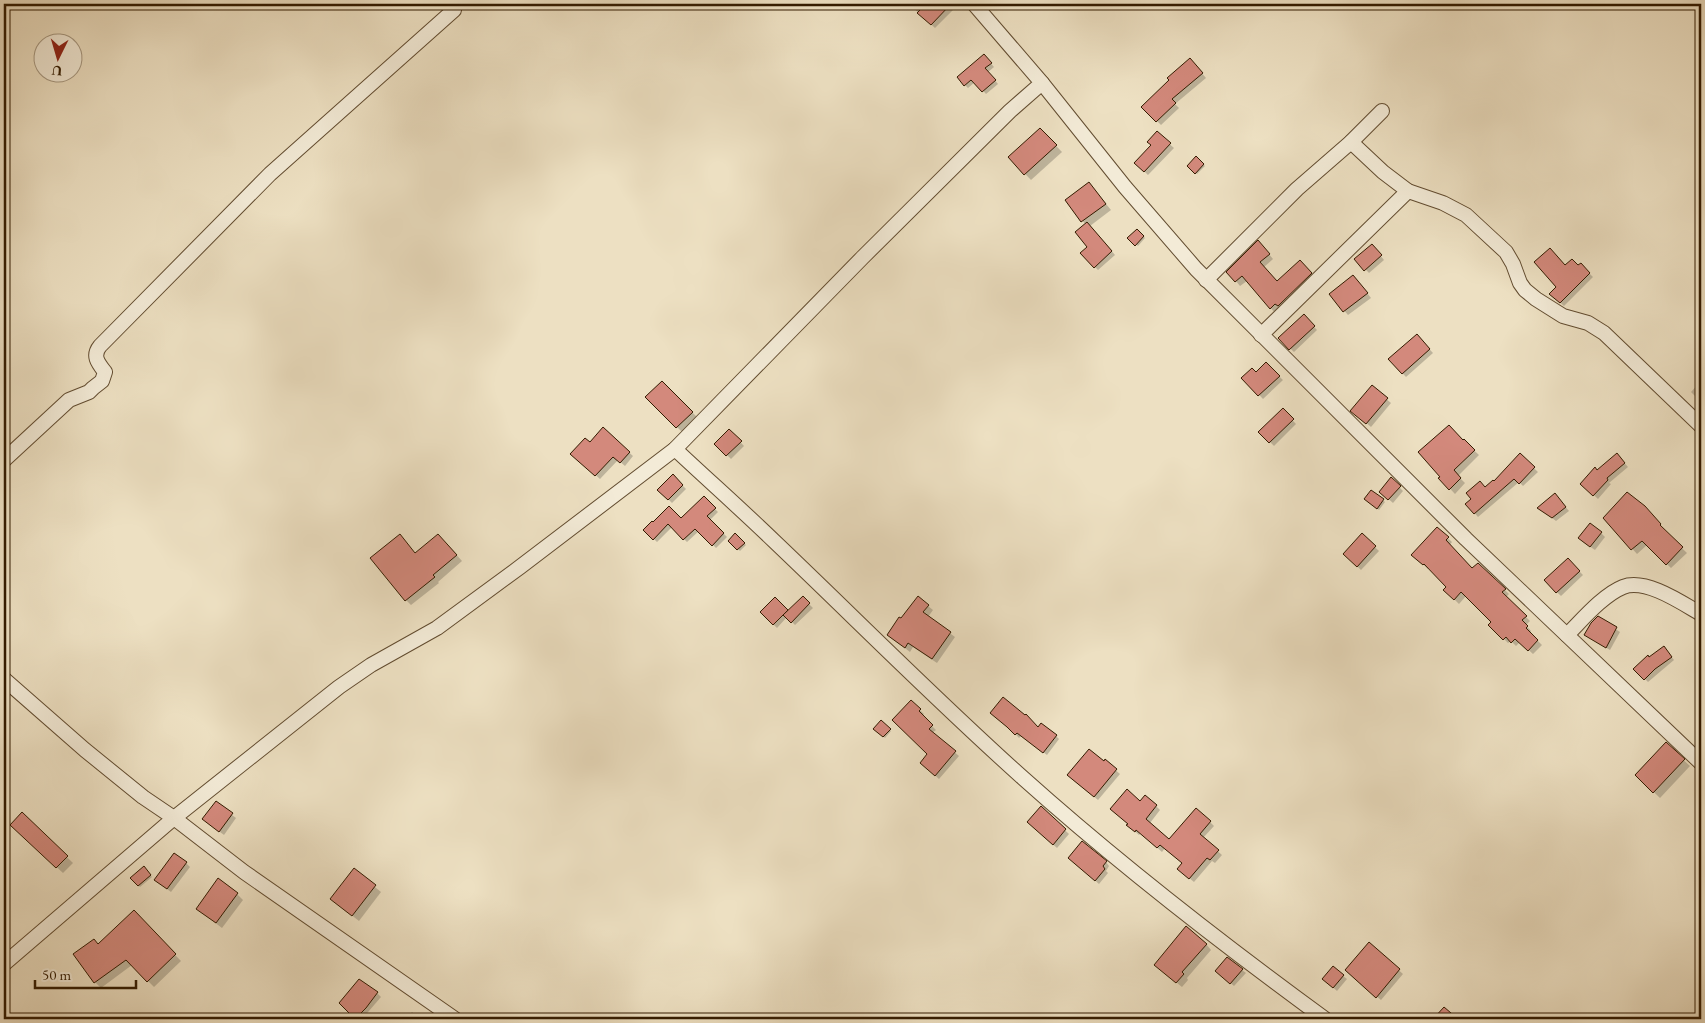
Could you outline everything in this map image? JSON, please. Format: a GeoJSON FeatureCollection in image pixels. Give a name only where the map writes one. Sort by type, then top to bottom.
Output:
{"type":"FeatureCollection","features":[{"type":"Feature","properties":{"kind":"street"},"geometry":{"type":"LineString","coordinates":[[974,4],[1042,84],[1125,187],[1206,280],[1392,466],[1701,763]]}},
{"type":"Feature","properties":{"kind":"street"},"geometry":{"type":"LineString","coordinates":[[4,460],[72,397],[89,392],[102,381],[105,372],[96,360],[95,355],[100,346],[270,174],[454,10]]}},
{"type":"Feature","properties":{"kind":"street"},"geometry":{"type":"LineString","coordinates":[[4,964],[174,818],[345,683],[371,665],[437,628],[528,562],[675,449],[862,258],[1010,111],[1042,84]]}},
{"type":"Feature","properties":{"kind":"street"},"geometry":{"type":"LineString","coordinates":[[1206,280],[1297,189],[1351,142],[1382,111]]}},
{"type":"Feature","properties":{"kind":"street"},"geometry":{"type":"LineString","coordinates":[[1351,142],[1408,191],[1443,203],[1466,215],[1506,252],[1525,290],[1557,313],[1588,323],[1604,333],[1701,426]]}},
{"type":"Feature","properties":{"kind":"street"},"geometry":{"type":"LineString","coordinates":[[1261,335],[1408,191]]}},
{"type":"Feature","properties":{"kind":"street"},"geometry":{"type":"LineString","coordinates":[[675,449],[1023,778],[1213,935],[1325,1019]]}},
{"type":"Feature","properties":{"kind":"street"},"geometry":{"type":"LineString","coordinates":[[1567,634],[1611,594],[1627,586],[1647,587],[1661,592],[1701,614]]}},
{"type":"Feature","properties":{"kind":"street"},"geometry":{"type":"LineString","coordinates":[[4,678],[111,772],[143,797],[174,818],[244,872],[455,1019]]}},
{"type":"Feature","properties":{"kind":"building"},"geometry":{"type":"Polygon","coordinates":[[[926,4],[951,4],[931,25],[917,13],[926,4]]]}},
{"type":"Feature","properties":{"kind":"building"},"geometry":{"type":"Polygon","coordinates":[[[984,54],[992,63],[985,68],[996,80],[982,92],[971,80],[964,86],[957,77],[984,54]]]}},
{"type":"Feature","properties":{"kind":"building"},"geometry":{"type":"Polygon","coordinates":[[[1190,58],[1203,73],[1172,99],[1176,103],[1156,122],[1141,107],[1169,80],[1167,78],[1190,58]]]}},
{"type":"Feature","properties":{"kind":"building"},"geometry":{"type":"Polygon","coordinates":[[[1040,128],[1057,145],[1024,175],[1008,157],[1040,128]]]}},
{"type":"Feature","properties":{"kind":"building"},"geometry":{"type":"Polygon","coordinates":[[[1157,131],[1171,143],[1144,172],[1134,163],[1151,145],[1147,142],[1157,131]]]}},
{"type":"Feature","properties":{"kind":"building"},"geometry":{"type":"Polygon","coordinates":[[[1196,156],[1204,164],[1195,174],[1187,166],[1196,156]]]}},
{"type":"Feature","properties":{"kind":"building"},"geometry":{"type":"Polygon","coordinates":[[[1089,182],[1106,204],[1081,222],[1065,200],[1089,182]]]}},
{"type":"Feature","properties":{"kind":"building"},"geometry":{"type":"Polygon","coordinates":[[[1087,222],[1112,251],[1094,268],[1080,253],[1087,247],[1075,232],[1087,222]]]}},
{"type":"Feature","properties":{"kind":"building"},"geometry":{"type":"Polygon","coordinates":[[[1137,229],[1144,236],[1135,246],[1127,238],[1137,229]]]}},
{"type":"Feature","properties":{"kind":"building"},"geometry":{"type":"Polygon","coordinates":[[[1258,240],[1270,254],[1260,262],[1277,281],[1300,260],[1312,273],[1278,306],[1275,304],[1270,309],[1242,276],[1235,282],[1226,272],[1258,240]]]}},
{"type":"Feature","properties":{"kind":"building"},"geometry":{"type":"Polygon","coordinates":[[[1372,244],[1382,255],[1364,271],[1354,259],[1372,244]]]}},
{"type":"Feature","properties":{"kind":"building"},"geometry":{"type":"Polygon","coordinates":[[[1550,248],[1565,265],[1572,259],[1578,265],[1581,263],[1590,273],[1560,303],[1549,294],[1556,287],[1534,262],[1550,248]]]}},
{"type":"Feature","properties":{"kind":"building"},"geometry":{"type":"Polygon","coordinates":[[[1353,275],[1368,293],[1343,312],[1329,294],[1353,275]]]}},
{"type":"Feature","properties":{"kind":"building"},"geometry":{"type":"Polygon","coordinates":[[[1304,314],[1315,326],[1289,350],[1278,338],[1304,314]]]}},
{"type":"Feature","properties":{"kind":"building"},"geometry":{"type":"Polygon","coordinates":[[[1417,334],[1430,349],[1402,374],[1388,359],[1417,334]]]}},
{"type":"Feature","properties":{"kind":"building"},"geometry":{"type":"Polygon","coordinates":[[[1266,362],[1280,376],[1258,396],[1241,378],[1252,368],[1256,372],[1266,362]]]}},
{"type":"Feature","properties":{"kind":"building"},"geometry":{"type":"Polygon","coordinates":[[[662,381],[693,412],[676,428],[645,397],[662,381]]]}},
{"type":"Feature","properties":{"kind":"building"},"geometry":{"type":"Polygon","coordinates":[[[1372,385],[1388,398],[1366,424],[1350,411],[1372,385]]]}},
{"type":"Feature","properties":{"kind":"building"},"geometry":{"type":"Polygon","coordinates":[[[1283,408],[1294,419],[1269,443],[1258,432],[1283,408]]]}},
{"type":"Feature","properties":{"kind":"building"},"geometry":{"type":"Polygon","coordinates":[[[1449,425],[1475,450],[1454,470],[1461,478],[1449,490],[1418,452],[1449,425]]]}},
{"type":"Feature","properties":{"kind":"building"},"geometry":{"type":"Polygon","coordinates":[[[603,427],[630,452],[620,463],[613,457],[595,476],[570,454],[585,438],[590,442],[603,427]]]}},
{"type":"Feature","properties":{"kind":"building"},"geometry":{"type":"Polygon","coordinates":[[[729,429],[742,441],[726,456],[714,444],[729,429]]]}},
{"type":"Feature","properties":{"kind":"building"},"geometry":{"type":"Polygon","coordinates":[[[1520,453],[1535,467],[1519,484],[1514,479],[1474,514],[1465,504],[1471,499],[1466,493],[1480,481],[1485,487],[1494,481],[1520,453]]]}},
{"type":"Feature","properties":{"kind":"building"},"geometry":{"type":"Polygon","coordinates":[[[1617,453],[1625,463],[1607,478],[1608,480],[1593,496],[1580,484],[1595,467],[1597,470],[1617,453]]]}},
{"type":"Feature","properties":{"kind":"building"},"geometry":{"type":"Polygon","coordinates":[[[673,474],[683,485],[668,500],[657,490],[673,474]]]}},
{"type":"Feature","properties":{"kind":"building"},"geometry":{"type":"Polygon","coordinates":[[[1391,477],[1401,486],[1388,500],[1379,492],[1391,477]]]}},
{"type":"Feature","properties":{"kind":"building"},"geometry":{"type":"Polygon","coordinates":[[[1371,490],[1384,499],[1377,509],[1364,499],[1371,490]]]}},
{"type":"Feature","properties":{"kind":"building"},"geometry":{"type":"Polygon","coordinates":[[[1627,492],[1645,506],[1660,525],[1683,547],[1666,565],[1642,541],[1631,550],[1603,518],[1627,492]]]}},
{"type":"Feature","properties":{"kind":"building"},"geometry":{"type":"Polygon","coordinates":[[[1555,493],[1566,507],[1552,518],[1537,508],[1555,493]]]}},
{"type":"Feature","properties":{"kind":"building"},"geometry":{"type":"Polygon","coordinates":[[[704,496],[716,508],[707,516],[724,533],[712,546],[695,529],[683,540],[668,524],[653,540],[643,530],[669,506],[681,518],[704,496]]]}},
{"type":"Feature","properties":{"kind":"building"},"geometry":{"type":"Polygon","coordinates":[[[1590,523],[1602,532],[1590,547],[1578,538],[1590,523]]]}},
{"type":"Feature","properties":{"kind":"building"},"geometry":{"type":"Polygon","coordinates":[[[1437,527],[1449,537],[1446,540],[1472,568],[1478,563],[1506,589],[1502,592],[1527,616],[1522,620],[1528,626],[1526,628],[1538,640],[1528,651],[1515,639],[1511,643],[1506,637],[1503,640],[1488,625],[1491,622],[1461,592],[1454,600],[1443,590],[1446,587],[1424,564],[1411,555],[1437,527]]]}},
{"type":"Feature","properties":{"kind":"building"},"geometry":{"type":"Polygon","coordinates":[[[735,533],[745,543],[737,550],[728,541],[735,533]]]}},
{"type":"Feature","properties":{"kind":"building"},"geometry":{"type":"Polygon","coordinates":[[[1362,533],[1376,546],[1357,567],[1343,554],[1362,533]]]}},
{"type":"Feature","properties":{"kind":"building"},"geometry":{"type":"Polygon","coordinates":[[[400,534],[415,553],[438,534],[457,555],[433,575],[435,577],[405,601],[370,558],[400,534]]]}},
{"type":"Feature","properties":{"kind":"building"},"geometry":{"type":"Polygon","coordinates":[[[1568,558],[1580,571],[1556,593],[1544,580],[1568,558]]]}},
{"type":"Feature","properties":{"kind":"building"},"geometry":{"type":"Polygon","coordinates":[[[803,596],[810,603],[791,623],[783,615],[803,596]]]}},
{"type":"Feature","properties":{"kind":"building"},"geometry":{"type":"Polygon","coordinates":[[[918,596],[929,605],[923,612],[951,632],[932,659],[908,643],[905,648],[887,635],[899,617],[901,618],[918,596]]]}},
{"type":"Feature","properties":{"kind":"building"},"geometry":{"type":"Polygon","coordinates":[[[775,597],[788,610],[773,625],[760,612],[775,597]]]}},
{"type":"Feature","properties":{"kind":"building"},"geometry":{"type":"Polygon","coordinates":[[[1598,616],[1617,627],[1606,648],[1584,635],[1598,616]]]}},
{"type":"Feature","properties":{"kind":"building"},"geometry":{"type":"Polygon","coordinates":[[[1664,646],[1672,657],[1655,669],[1644,680],[1633,669],[1648,655],[1649,657],[1664,646]]]}},
{"type":"Feature","properties":{"kind":"building"},"geometry":{"type":"Polygon","coordinates":[[[1003,697],[1026,714],[1038,727],[1041,723],[1057,735],[1043,753],[1017,733],[1015,735],[990,713],[1003,697]]]}},
{"type":"Feature","properties":{"kind":"building"},"geometry":{"type":"Polygon","coordinates":[[[911,700],[921,709],[919,711],[933,725],[929,729],[956,751],[935,776],[920,763],[927,754],[892,720],[911,700]]]}},
{"type":"Feature","properties":{"kind":"building"},"geometry":{"type":"Polygon","coordinates":[[[881,720],[891,729],[883,737],[873,729],[881,720]]]}},
{"type":"Feature","properties":{"kind":"building"},"geometry":{"type":"Polygon","coordinates":[[[1666,742],[1685,759],[1653,793],[1635,775],[1666,742]]]}},
{"type":"Feature","properties":{"kind":"building"},"geometry":{"type":"Polygon","coordinates":[[[1089,749],[1117,769],[1094,797],[1067,775],[1089,749]]]}},
{"type":"Feature","properties":{"kind":"building"},"geometry":{"type":"Polygon","coordinates":[[[1127,789],[1140,801],[1145,795],[1157,805],[1146,819],[1169,839],[1196,808],[1211,821],[1200,834],[1219,850],[1210,860],[1207,858],[1189,879],[1177,869],[1182,863],[1160,845],[1157,848],[1136,830],[1135,832],[1110,809],[1127,789]]]}},
{"type":"Feature","properties":{"kind":"building"},"geometry":{"type":"Polygon","coordinates":[[[216,801],[233,813],[219,832],[202,819],[216,801]]]}},
{"type":"Feature","properties":{"kind":"building"},"geometry":{"type":"Polygon","coordinates":[[[1041,806],[1066,829],[1053,845],[1027,822],[1041,806]]]}},
{"type":"Feature","properties":{"kind":"building"},"geometry":{"type":"Polygon","coordinates":[[[22,812],[68,856],[56,868],[10,825],[22,812]]]}},
{"type":"Feature","properties":{"kind":"building"},"geometry":{"type":"Polygon","coordinates":[[[1082,841],[1107,861],[1103,866],[1105,869],[1095,881],[1068,858],[1082,841]]]}},
{"type":"Feature","properties":{"kind":"building"},"geometry":{"type":"Polygon","coordinates":[[[174,853],[187,862],[167,889],[154,880],[174,853]]]}},
{"type":"Feature","properties":{"kind":"building"},"geometry":{"type":"Polygon","coordinates":[[[144,866],[151,875],[138,886],[130,878],[144,866]]]}},
{"type":"Feature","properties":{"kind":"building"},"geometry":{"type":"Polygon","coordinates":[[[354,868],[376,885],[352,916],[330,899],[354,868]]]}},
{"type":"Feature","properties":{"kind":"building"},"geometry":{"type":"Polygon","coordinates":[[[218,878],[238,893],[216,923],[196,909],[218,878]]]}},
{"type":"Feature","properties":{"kind":"building"},"geometry":{"type":"Polygon","coordinates":[[[134,910],[176,954],[147,982],[126,960],[94,983],[73,954],[94,939],[98,944],[134,910]]]}},
{"type":"Feature","properties":{"kind":"building"},"geometry":{"type":"Polygon","coordinates":[[[1186,926],[1207,944],[1182,972],[1184,974],[1176,983],[1154,965],[1186,926]]]}},
{"type":"Feature","properties":{"kind":"building"},"geometry":{"type":"Polygon","coordinates":[[[1369,942],[1400,969],[1376,998],[1345,970],[1369,942]]]}},
{"type":"Feature","properties":{"kind":"building"},"geometry":{"type":"Polygon","coordinates":[[[1227,957],[1243,969],[1230,984],[1215,971],[1227,957]]]}},
{"type":"Feature","properties":{"kind":"building"},"geometry":{"type":"Polygon","coordinates":[[[1333,966],[1344,975],[1333,988],[1322,979],[1333,966]]]}},
{"type":"Feature","properties":{"kind":"building"},"geometry":{"type":"Polygon","coordinates":[[[359,979],[378,992],[355,1019],[339,1003],[359,979]]]}},
{"type":"Feature","properties":{"kind":"building"},"geometry":{"type":"Polygon","coordinates":[[[1444,1007],[1458,1019],[1433,1019],[1444,1007]]]}}]}
